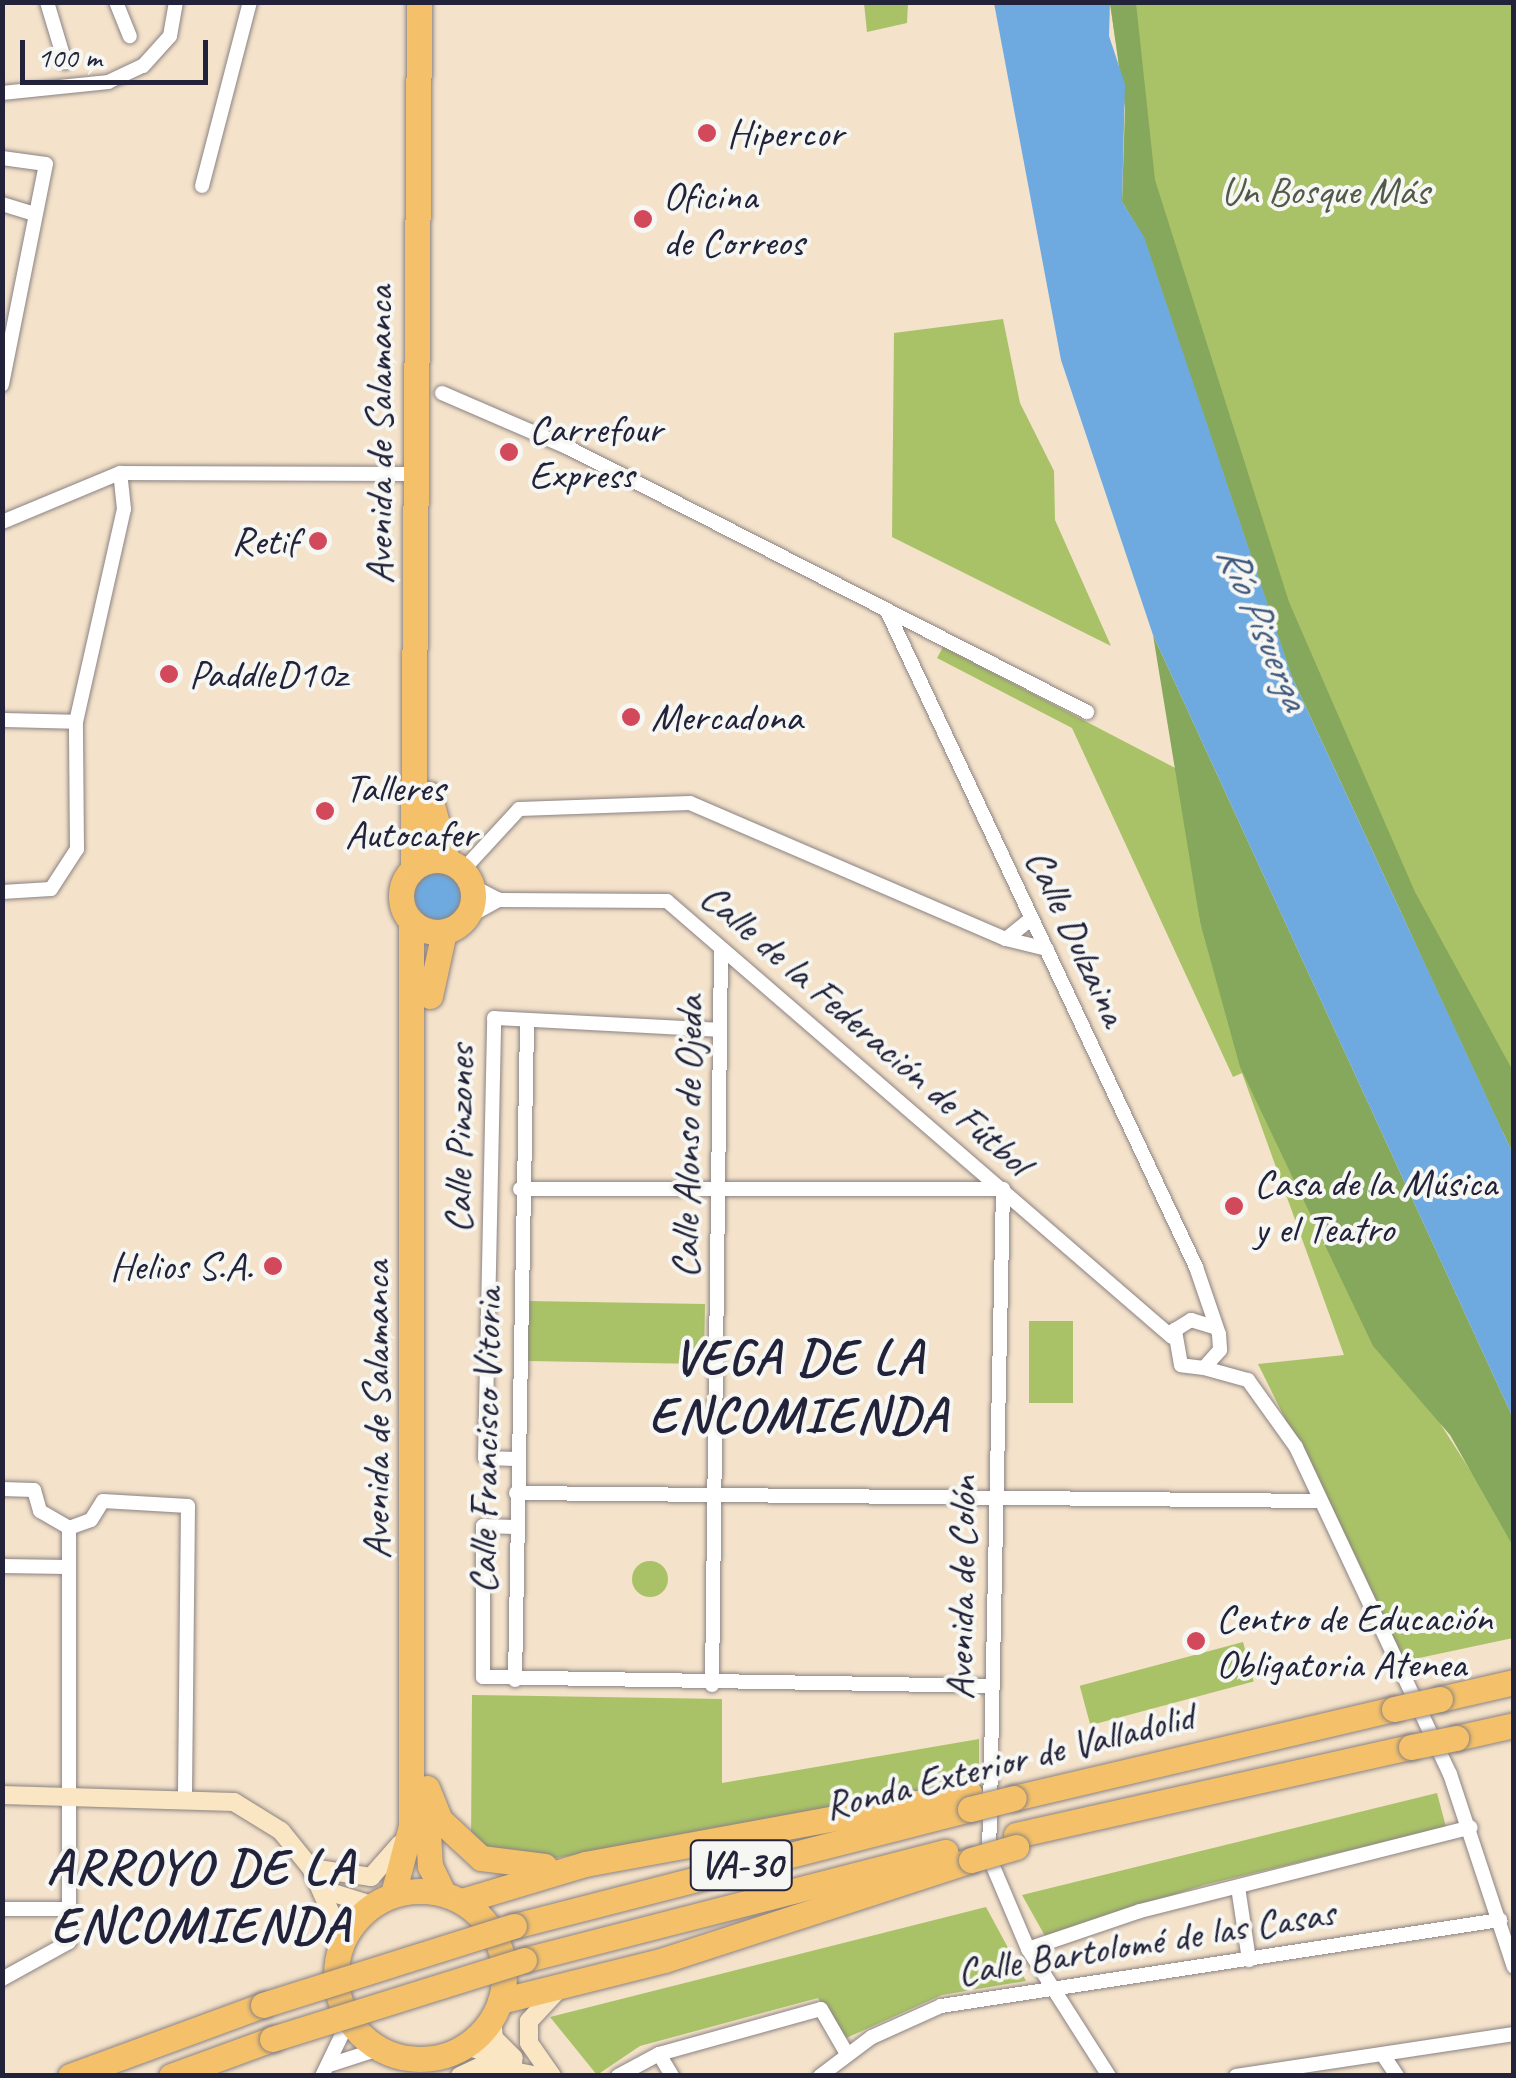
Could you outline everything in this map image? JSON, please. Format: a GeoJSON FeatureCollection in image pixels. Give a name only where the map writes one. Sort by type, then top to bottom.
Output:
{"type":"FeatureCollection","features":[{"type":"Feature","properties":{"kind":"highway","name":"Avenida de Salamanca"},"geometry":{"type":"LineString","coordinates":[[382,1900],[411,1826],[411,922],[401,888],[414,867],[419,2]]}},
{"type":"Feature","properties":{"kind":"highway","name":"Avenida de Salamanca"},"geometry":{"type":"LineString","coordinates":[[432,2],[428,811],[461,872],[455,925],[430,964],[426,1788],[430,1866],[452,1897]]}},
{"type":"Feature","properties":{"kind":"highway"},"geometry":{"type":"LineString","coordinates":[[414,867],[461,872]]}},
{"type":"Feature","properties":{"kind":"highway"},"geometry":{"type":"LineString","coordinates":[[411,922],[455,925]]}},
{"type":"Feature","properties":{"kind":"highway","name":"Ronda Exterior de Valladolid"},"geometry":{"type":"LineString","coordinates":[[70,2076],[262,2005],[514,1926],[970,1801],[1514,1682]]}},
{"type":"Feature","properties":{"kind":"highway","name":"Ronda Exterior de Valladolid"},"geometry":{"type":"LineString","coordinates":[[171,2076],[272,2039],[524,1960],[971,1853],[1062,1826],[1514,1725]]}},
{"type":"Feature","properties":{"kind":"highway"},"geometry":{"type":"LineString","coordinates":[[426,1788],[440,1820],[480,1858],[586,1864]]}},
{"type":"Feature","properties":{"kind":"highway"},"geometry":{"type":"LineString","coordinates":[[970,1801],[586,1864],[452,1897],[382,1900],[342,1941],[338,1995],[348,2020],[391,2060],[454,2063],[496,2010],[971,1853]]}},
{"type":"Feature","properties":{"kind":"highway"},"geometry":{"type":"LineString","coordinates":[[452,1897],[494,1934],[496,2010]]}},
{"type":"Feature","properties":{"kind":"street"},"geometry":{"type":"LineString","coordinates":[[47,2],[65,62]]}},
{"type":"Feature","properties":{"kind":"street"},"geometry":{"type":"LineString","coordinates":[[116,2],[130,36]]}},
{"type":"Feature","properties":{"kind":"street"},"geometry":{"type":"LineString","coordinates":[[2,94],[108,82],[143,66],[170,36],[176,2]]}},
{"type":"Feature","properties":{"kind":"street"},"geometry":{"type":"LineString","coordinates":[[202,186],[250,2]]}},
{"type":"Feature","properties":{"kind":"street"},"geometry":{"type":"LineString","coordinates":[[2,158],[44,161],[35,214],[39,231],[2,385]]}},
{"type":"Feature","properties":{"kind":"street"},"geometry":{"type":"LineString","coordinates":[[2,204],[35,214]]}},
{"type":"Feature","properties":{"kind":"street"},"geometry":{"type":"LineString","coordinates":[[442,392],[1088,712]]}},
{"type":"Feature","properties":{"kind":"street"},"geometry":{"type":"LineString","coordinates":[[2,892],[37,892],[60,880],[77,850],[76,722],[124,510],[120,473]]}},
{"type":"Feature","properties":{"kind":"street"},"geometry":{"type":"LineString","coordinates":[[2,522],[120,473],[405,474]]}},
{"type":"Feature","properties":{"kind":"street","name":"Calle Dulzaina"},"geometry":{"type":"LineString","coordinates":[[888,613],[1203,1291],[1220,1350]]}},
{"type":"Feature","properties":{"kind":"street"},"geometry":{"type":"LineString","coordinates":[[2,720],[76,722]]}},
{"type":"Feature","properties":{"kind":"street"},"geometry":{"type":"LineString","coordinates":[[461,872],[518,810],[690,804],[1006,939],[1047,949]]}},
{"type":"Feature","properties":{"kind":"street","name":"Calle de la Federación de Fútbol"},"geometry":{"type":"LineString","coordinates":[[461,872],[499,900]]}},
{"type":"Feature","properties":{"kind":"street","name":"Calle de la Federación de Fútbol"},"geometry":{"type":"LineString","coordinates":[[455,925],[499,900],[667,901],[1003,1189],[1152,1312],[1181,1327],[1176,1359],[1204,1368]]}},
{"type":"Feature","properties":{"kind":"street"},"geometry":{"type":"LineString","coordinates":[[1006,939],[1032,918]]}},
{"type":"Feature","properties":{"kind":"street","name":"Calle Alonso de Ojeda"},"geometry":{"type":"LineString","coordinates":[[712,1685],[721,950]]}},
{"type":"Feature","properties":{"kind":"street","name":"Calle Pinzones"},"geometry":{"type":"LineString","coordinates":[[516,1459],[486,1458],[494,1018],[527,1023],[720,1030]]}},
{"type":"Feature","properties":{"kind":"street","name":"Calle Francisco Vitoria"},"geometry":{"type":"LineString","coordinates":[[515,1680],[520,1189],[527,1023]]}},
{"type":"Feature","properties":{"kind":"street"},"geometry":{"type":"LineString","coordinates":[[520,1189],[1003,1189]]}},
{"type":"Feature","properties":{"kind":"street","name":"Avenida de Colón"},"geometry":{"type":"LineString","coordinates":[[1003,1189],[988,1856],[1028,1950],[1109,2076]]}},
{"type":"Feature","properties":{"kind":"street"},"geometry":{"type":"LineString","coordinates":[[1181,1327],[1203,1291]]}},
{"type":"Feature","properties":{"kind":"street"},"geometry":{"type":"LineString","coordinates":[[1181,1327],[1214,1326]]}},
{"type":"Feature","properties":{"kind":"street"},"geometry":{"type":"LineString","coordinates":[[1204,1368],[1220,1350],[1235,1372],[1267,1401],[1471,1827],[1514,1967]]}},
{"type":"Feature","properties":{"kind":"street"},"geometry":{"type":"LineString","coordinates":[[1204,1368],[1235,1372]]}},
{"type":"Feature","properties":{"kind":"street"},"geometry":{"type":"LineString","coordinates":[[2,1489],[34,1490],[40,1511],[69,1528]]}},
{"type":"Feature","properties":{"kind":"street"},"geometry":{"type":"LineString","coordinates":[[516,1493],[1317,1501]]}},
{"type":"Feature","properties":{"kind":"street"},"geometry":{"type":"LineString","coordinates":[[69,1528],[91,1520],[103,1502],[188,1506],[185,1794]]}},
{"type":"Feature","properties":{"kind":"street"},"geometry":{"type":"LineString","coordinates":[[515,1526],[483,1526],[483,1677],[712,1685],[991,1686]]}},
{"type":"Feature","properties":{"kind":"street"},"geometry":{"type":"LineString","coordinates":[[2,1979],[68,1942],[69,1528]]}},
{"type":"Feature","properties":{"kind":"street"},"geometry":{"type":"LineString","coordinates":[[2,1566],[68,1567]]}},
{"type":"Feature","properties":{"kind":"street"},"geometry":{"type":"LineString","coordinates":[[2,1795],[185,1794],[262,1817],[311,1868],[327,1892],[342,1941]]}},
{"type":"Feature","properties":{"kind":"street"},"geometry":{"type":"LineString","coordinates":[[311,1868],[372,1877],[411,1826]]}},
{"type":"Feature","properties":{"kind":"street"},"geometry":{"type":"LineString","coordinates":[[1028,1950],[1238,1887],[1471,1827]]}},
{"type":"Feature","properties":{"kind":"street"},"geometry":{"type":"LineString","coordinates":[[1238,1887],[1250,1960]]}},
{"type":"Feature","properties":{"kind":"street"},"geometry":{"type":"LineString","coordinates":[[327,1892],[382,1900]]}},
{"type":"Feature","properties":{"kind":"street"},"geometry":{"type":"LineString","coordinates":[[2,1909],[69,1908]]}},
{"type":"Feature","properties":{"kind":"street","name":"Calle Bartolomé de las Casas"},"geometry":{"type":"LineString","coordinates":[[820,2076],[847,2054],[941,2006],[1055,1993],[1500,1920]]}},
{"type":"Feature","properties":{"kind":"street"},"geometry":{"type":"LineString","coordinates":[[552,2076],[528,2043],[529,2021],[570,1983]]}},
{"type":"Feature","properties":{"kind":"street"},"geometry":{"type":"LineString","coordinates":[[618,2076],[658,2054],[821,2009],[847,2054]]}},
{"type":"Feature","properties":{"kind":"street"},"geometry":{"type":"LineString","coordinates":[[496,2010],[494,2038],[540,2076]]}},
{"type":"Feature","properties":{"kind":"street"},"geometry":{"type":"LineString","coordinates":[[325,2070],[348,2020]]}},
{"type":"Feature","properties":{"kind":"street"},"geometry":{"type":"LineString","coordinates":[[1236,2076],[1514,2034]]}},
{"type":"Feature","properties":{"kind":"street"},"geometry":{"type":"LineString","coordinates":[[658,2054],[672,2076]]}},
{"type":"Feature","properties":{"kind":"street"},"geometry":{"type":"LineString","coordinates":[[1383,2055],[1396,2076]]}},
{"type":"Feature","properties":{"kind":"street"},"geometry":{"type":"LineString","coordinates":[[325,2070],[391,2060]]}},
{"type":"Feature","properties":{"kind":"street"},"geometry":{"type":"LineString","coordinates":[[454,2063],[522,2065]]}},
{"type":"Feature","properties":{"kind":"street"},"geometry":{"type":"LineString","coordinates":[[454,2063],[484,2064],[540,2076]]}},
{"type":"Feature","properties":{"kind":"green space"},"geometry":{"type":"Polygon","coordinates":[[[864,3],[908,3],[907,23],[867,32],[864,3]]]}},
{"type":"Feature","properties":{"kind":"green space","name":"Un Bosque Más"},"geometry":{"type":"Polygon","coordinates":[[[1110,3],[1513,3],[1513,1128],[1501,1132],[1474,1081],[1324,730],[1292,677],[1148,269],[1110,3]]]}},
{"type":"Feature","properties":{"kind":"green space"},"geometry":{"type":"Polygon","coordinates":[[[1110,3],[1136,3],[1155,180],[1289,602],[1415,892],[1513,1071],[1513,1154],[1292,677],[1144,238],[1122,202],[1125,107],[1110,3]]]}},
{"type":"Feature","properties":{"kind":"green space"},"geometry":{"type":"Polygon","coordinates":[[[1003,319],[1020,403],[1054,471],[1055,520],[1111,646],[892,537],[894,333],[1003,319]]]}},
{"type":"Feature","properties":{"kind":"green space"},"geometry":{"type":"Polygon","coordinates":[[[1153,635],[1513,1418],[1513,1546],[1450,1435],[1373,1346],[1240,1067],[1200,922],[1153,635]]]}},
{"type":"Feature","properties":{"kind":"green space"},"geometry":{"type":"Polygon","coordinates":[[[943,647],[1181,771],[1200,922],[1286,1160],[1320,1236],[1502,1520],[1513,1546],[1513,1638],[1405,1661],[1258,1364],[1344,1355],[1242,1073],[1233,1077],[1072,728],[937,658],[943,647]]]}},
{"type":"Feature","properties":{"kind":"green space"},"geometry":{"type":"Polygon","coordinates":[[[528,1301],[705,1304],[704,1364],[527,1361],[528,1301]]]}},
{"type":"Feature","properties":{"kind":"green space"},"geometry":{"type":"Polygon","coordinates":[[[1029,1321],[1073,1321],[1073,1403],[1029,1403],[1029,1321]]]}},
{"type":"Feature","properties":{"kind":"green space"},"geometry":{"type":"Polygon","coordinates":[[[650,1561],[663,1566],[668,1579],[663,1592],[650,1597],[637,1592],[632,1579],[637,1566],[650,1561]]]}},
{"type":"Feature","properties":{"kind":"green space"},"geometry":{"type":"Polygon","coordinates":[[[1243,1642],[1254,1682],[1090,1725],[1080,1686],[1243,1642]]]}},
{"type":"Feature","properties":{"kind":"green space"},"geometry":{"type":"Polygon","coordinates":[[[472,1695],[722,1699],[722,1783],[979,1739],[979,1783],[528,1863],[471,1845],[472,1695]]]}},
{"type":"Feature","properties":{"kind":"green space"},"geometry":{"type":"Polygon","coordinates":[[[1437,1793],[1446,1827],[1204,1885],[1045,1936],[1022,1895],[1437,1793]]]}},
{"type":"Feature","properties":{"kind":"green space"},"geometry":{"type":"Polygon","coordinates":[[[986,1907],[1026,1981],[942,1995],[844,2039],[818,1998],[640,2046],[597,2075],[550,2017],[986,1907]]]}},
{"type":"Feature","properties":{"kind":"water","name":"Río Pisuerga"},"geometry":{"type":"Polygon","coordinates":[[[994,3],[1110,3],[1109,36],[1125,84],[1122,202],[1144,237],[1292,677],[1513,1154],[1513,1418],[1153,635],[1061,360],[994,3]]]}},
{"type":"Feature","properties":{"kind":"water"},"geometry":{"type":"Polygon","coordinates":[[[439,870],[456,878],[464,895],[456,912],[439,920],[422,912],[414,895],[422,878],[439,870]]]}},
{"type":"Feature","properties":{"kind":"place","name":"Hipercor"},"geometry":{"type":"Point","coordinates":[707,133]}},
{"type":"Feature","properties":{"kind":"place","name":"Oficina de Correos"},"geometry":{"type":"Point","coordinates":[643,219]}},
{"type":"Feature","properties":{"kind":"place","name":"Carrefour Express"},"geometry":{"type":"Point","coordinates":[509,452]}},
{"type":"Feature","properties":{"kind":"place","name":"Retif"},"geometry":{"type":"Point","coordinates":[318,541]}},
{"type":"Feature","properties":{"kind":"place","name":"PaddleD10z"},"geometry":{"type":"Point","coordinates":[169,674]}},
{"type":"Feature","properties":{"kind":"place","name":"Mercadona"},"geometry":{"type":"Point","coordinates":[631,717]}},
{"type":"Feature","properties":{"kind":"place","name":"Talleres Autocafer"},"geometry":{"type":"Point","coordinates":[325,811]}},
{"type":"Feature","properties":{"kind":"place","name":"Casa de la Música y el Teatro"},"geometry":{"type":"Point","coordinates":[1234,1206]}},
{"type":"Feature","properties":{"kind":"place","name":"Helios S.A."},"geometry":{"type":"Point","coordinates":[273,1266]}},
{"type":"Feature","properties":{"kind":"place","name":"Centro de Educación Obligatoria Atenea"},"geometry":{"type":"Point","coordinates":[1196,1641]}},
{"type":"Feature","properties":{"kind":"district","name":"VEGA DE LA ENCOMIENDA"},"geometry":{"type":"Point","coordinates":[799,1385]}},
{"type":"Feature","properties":{"kind":"district","name":"ARROYO DE LA ENCOMIENDA"},"geometry":{"type":"Point","coordinates":[201,1895]}}]}
